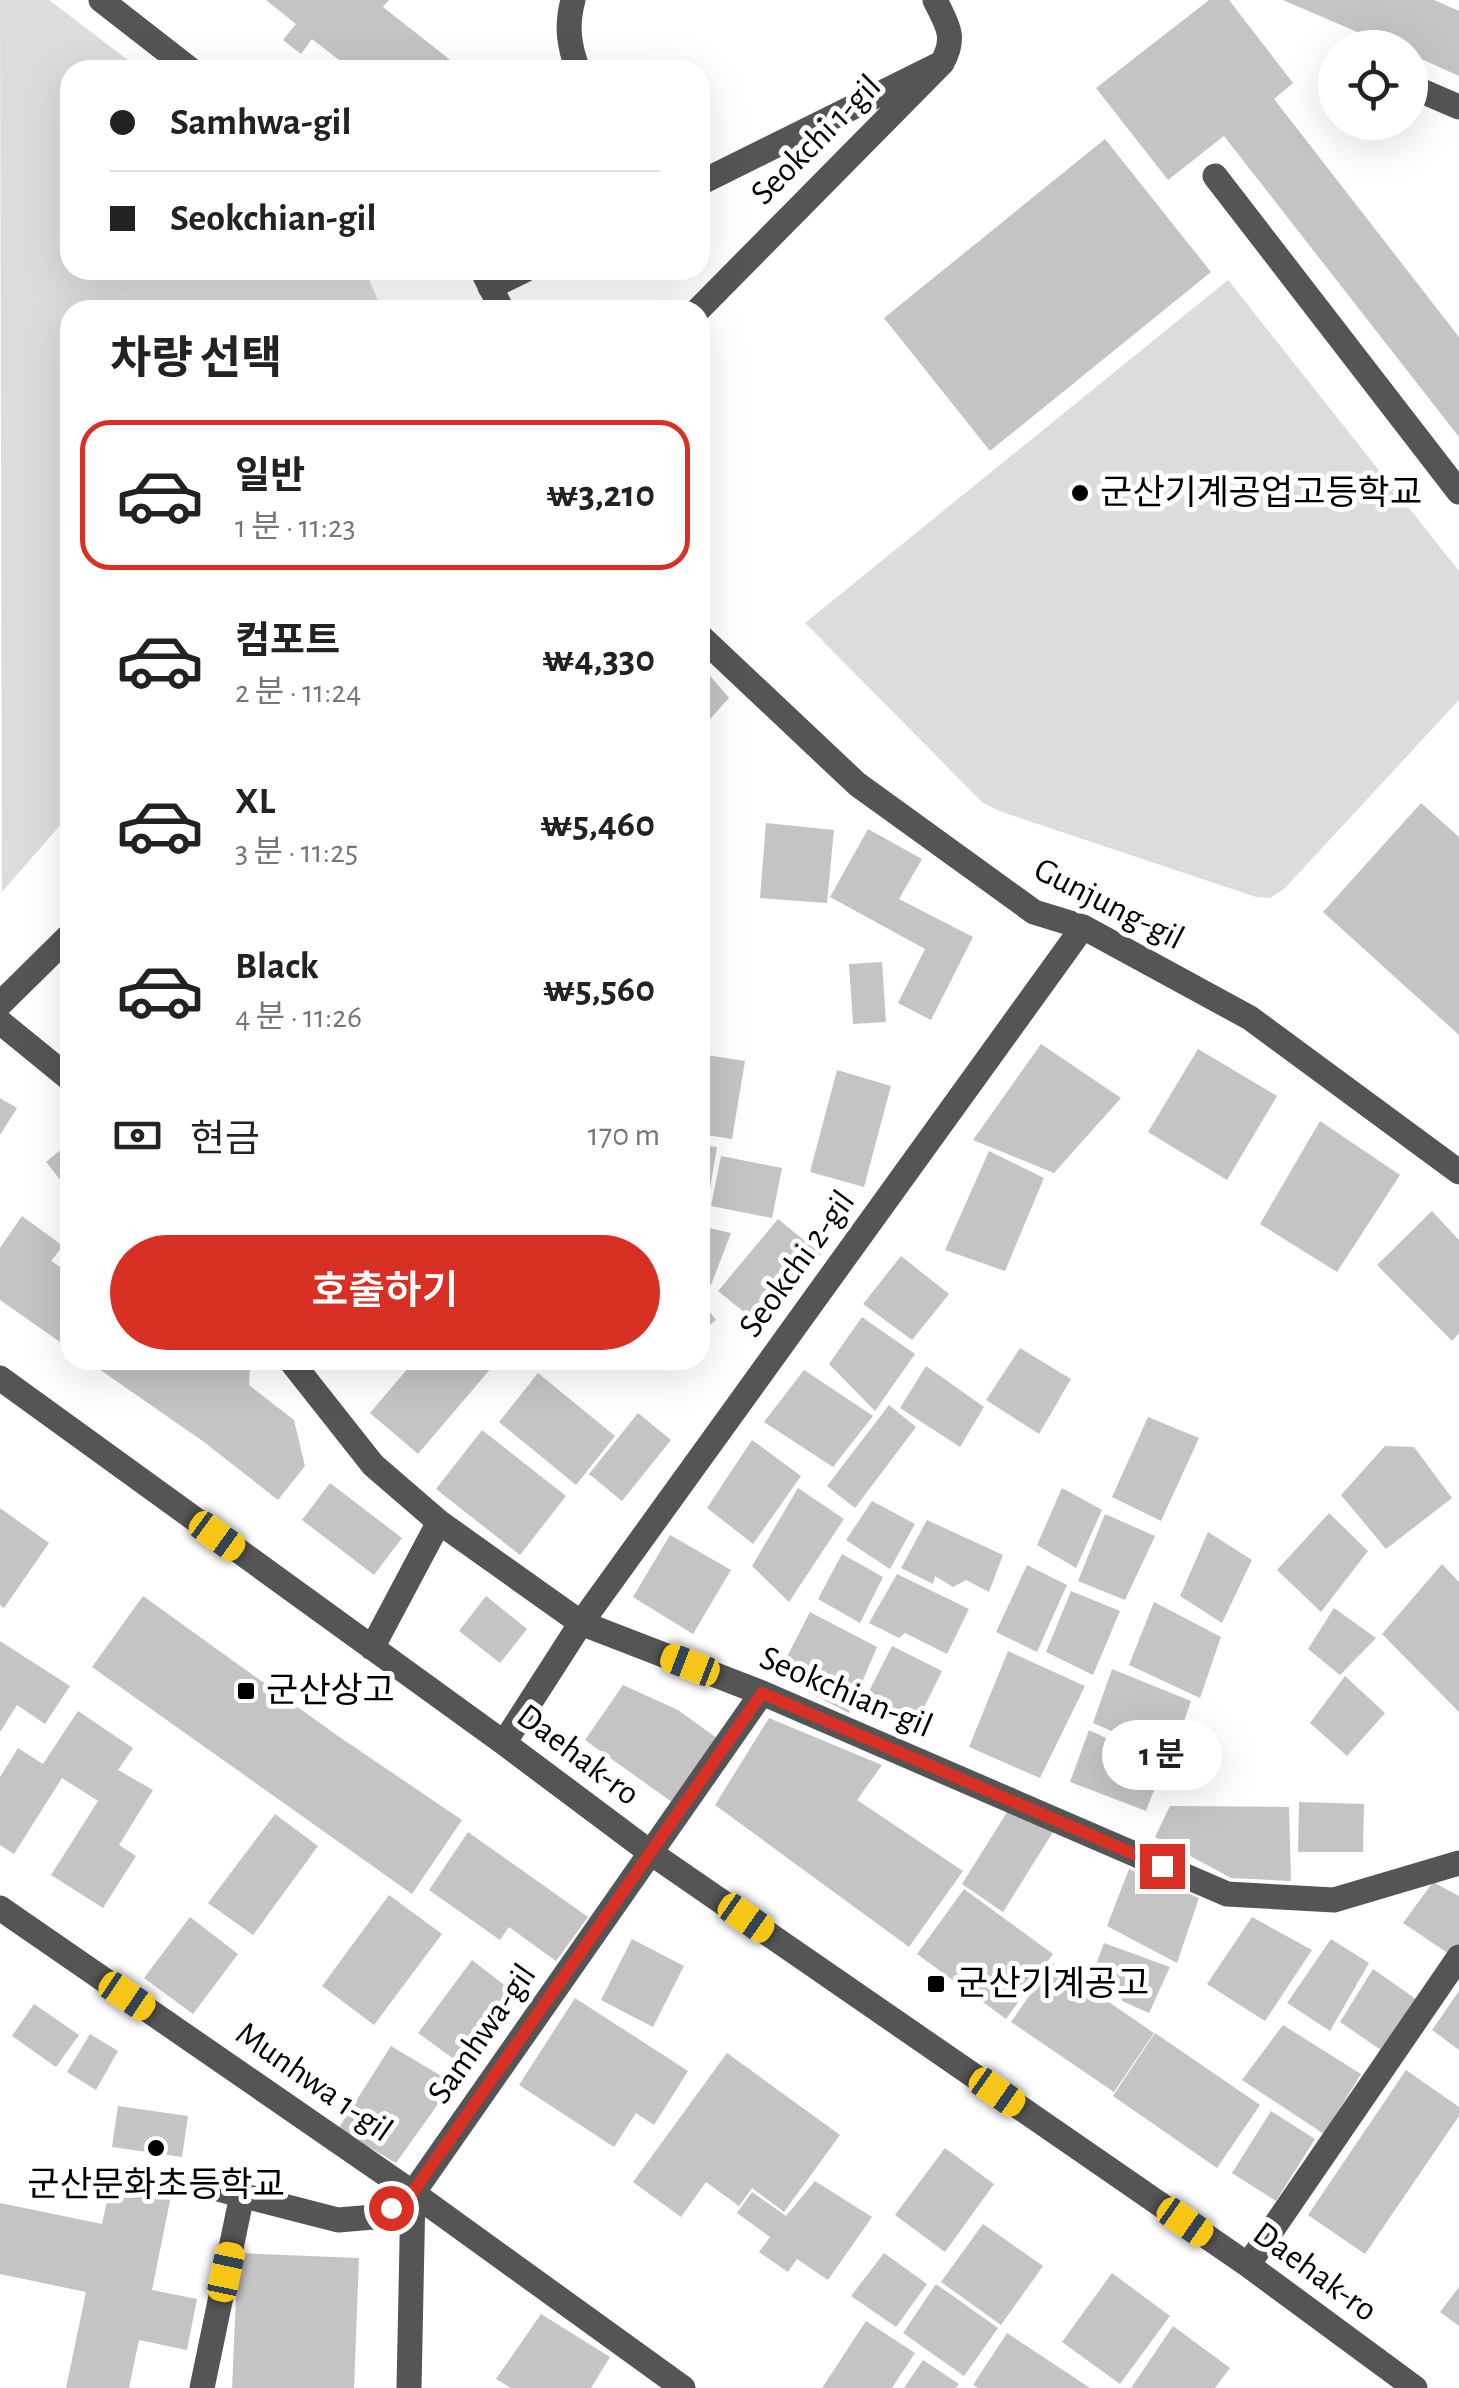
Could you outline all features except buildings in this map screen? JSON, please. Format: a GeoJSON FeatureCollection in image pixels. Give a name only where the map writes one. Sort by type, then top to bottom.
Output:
{"type":"FeatureCollection","features":[{"type":"Feature","properties":{"kind":"street"},"geometry":{"type":"LineString","coordinates":[[101,0],[178,60]]}},
{"type":"Feature","properties":{"kind":"street"},"geometry":{"type":"LineString","coordinates":[[572,0],[568,36],[575,60]]}},
{"type":"Feature","properties":{"kind":"street"},"geometry":{"type":"LineString","coordinates":[[710,178],[942,63],[950,49],[950,37],[934,0]]}},
{"type":"Feature","properties":{"kind":"street","name":"Seokchi 1-gil"},"geometry":{"type":"LineString","coordinates":[[708,300],[942,63]]}},
{"type":"Feature","properties":{"kind":"street"},"geometry":{"type":"LineString","coordinates":[[1428,94],[1459,107]]}},
{"type":"Feature","properties":{"kind":"street"},"geometry":{"type":"LineString","coordinates":[[1215,176],[1459,492]]}},
{"type":"Feature","properties":{"kind":"street","name":"Gunjung-gil"},"geometry":{"type":"LineString","coordinates":[[710,645],[857,784],[1034,912],[1082,927],[1250,1018],[1459,1172]]}},
{"type":"Feature","properties":{"kind":"street","name":"Seokchi 2-gil"},"geometry":{"type":"LineString","coordinates":[[504,1743],[581,1623],[1082,927]]}},
{"type":"Feature","properties":{"kind":"street"},"geometry":{"type":"LineString","coordinates":[[0,1004],[60,945]]}},
{"type":"Feature","properties":{"kind":"street"},"geometry":{"type":"LineString","coordinates":[[0,1022],[60,1071]]}},
{"type":"Feature","properties":{"kind":"street","name":"Seokchian-gil"},"geometry":{"type":"LineString","coordinates":[[298,1370],[373,1465],[439,1522],[581,1623],[762,1693],[1228,1894],[1334,1900],[1459,1863]]}},
{"type":"Feature","properties":{"kind":"street","name":"Daehak-ro"},"geometry":{"type":"LineString","coordinates":[[0,1378],[652,1853],[1248,2266],[1415,2388]]}},
{"type":"Feature","properties":{"kind":"street"},"geometry":{"type":"LineString","coordinates":[[372,1648],[439,1522]]}},
{"type":"Feature","properties":{"kind":"street","name":"Samhwa-gil"},"geometry":{"type":"LineString","coordinates":[[413,2192],[762,1693]]}},
{"type":"Feature","properties":{"kind":"street","name":"Munhwa 1-gil"},"geometry":{"type":"LineString","coordinates":[[0,1908],[413,2192],[683,2388]]}},
{"type":"Feature","properties":{"kind":"street"},"geometry":{"type":"LineString","coordinates":[[1248,2266],[1459,1958]]}},
{"type":"Feature","properties":{"kind":"street"},"geometry":{"type":"LineString","coordinates":[[198,2184],[338,2220],[374,2217],[413,2192]]}},
{"type":"Feature","properties":{"kind":"street"},"geometry":{"type":"LineString","coordinates":[[409,2388],[413,2192]]}},
{"type":"Feature","properties":{"kind":"street"},"geometry":{"type":"LineString","coordinates":[[202,2388],[242,2195]]}},
{"type":"Feature","properties":{"kind":"shaded area"},"geometry":{"type":"Polygon","coordinates":[[[0,0],[49,0],[128,60],[60,60],[60,280],[369,280],[378,300],[60,300],[60,825],[2,892],[0,0]]]}},
{"type":"Feature","properties":{"kind":"shaded area"},"geometry":{"type":"Polygon","coordinates":[[[1228,280],[1459,571],[1459,700],[1285,888],[1270,898],[1256,897],[982,802],[805,623],[1228,280]]]}},
{"type":"Feature","properties":{"kind":"place","name":"군산기계공업고등학교"},"geometry":{"type":"Point","coordinates":[1080,493]}},
{"type":"Feature","properties":{"kind":"place","name":"군산상고"},"geometry":{"type":"Point","coordinates":[246,1691]}},
{"type":"Feature","properties":{"kind":"place","name":"군산기계공고"},"geometry":{"type":"Point","coordinates":[936,1984]}},
{"type":"Feature","properties":{"kind":"place","name":"군산문화초등학교"},"geometry":{"type":"Point","coordinates":[156,2148]}},
{"type":"Feature","properties":{"kind":"route"},"geometry":{"type":"LineString","coordinates":[[391,2208],[413,2192],[762,1693],[1162,1866]]}}]}
